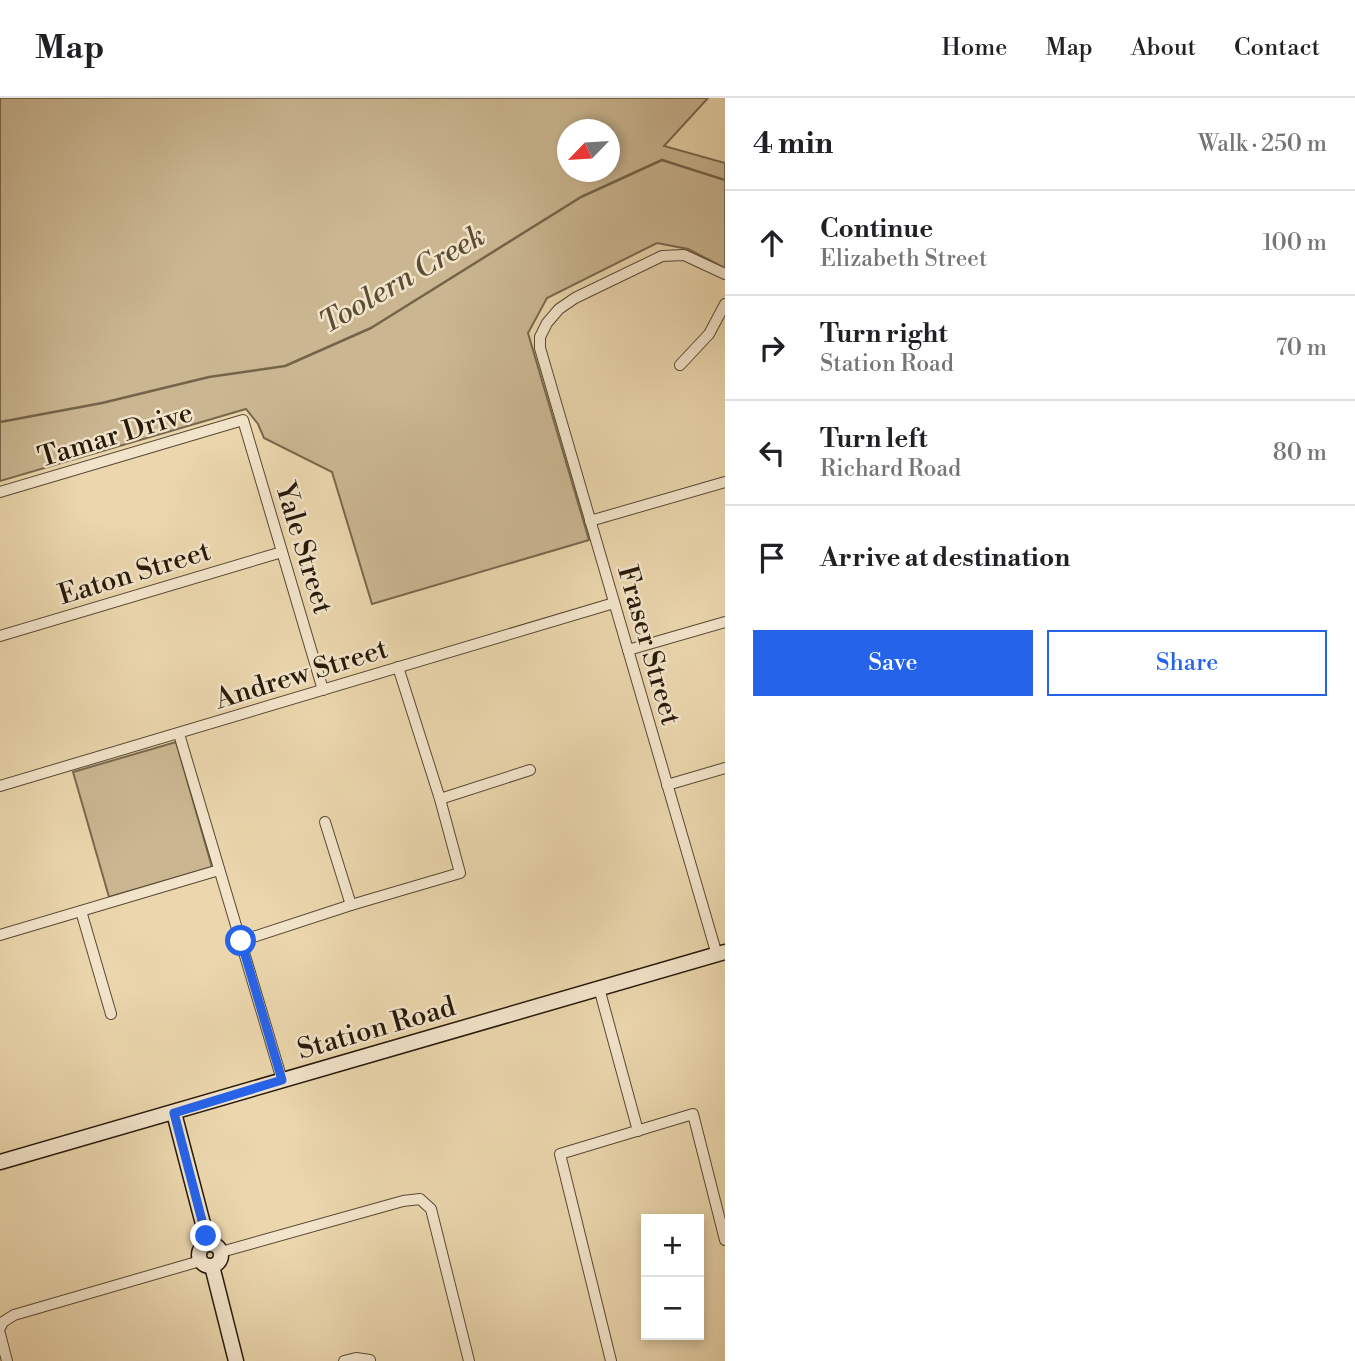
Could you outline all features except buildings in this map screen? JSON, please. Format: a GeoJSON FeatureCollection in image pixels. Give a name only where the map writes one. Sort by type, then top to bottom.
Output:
{"type":"FeatureCollection","features":[{"type":"Feature","properties":{"kind":"street","name":"Fraser Street"},"geometry":{"type":"LineString","coordinates":[[721,953],[667,785],[540,348],[540,337],[559,309],[575,298],[662,256],[684,255],[725,274]]}},
{"type":"Feature","properties":{"kind":"street"},"geometry":{"type":"LineString","coordinates":[[680,365],[709,334],[725,304]]}},
{"type":"Feature","properties":{"kind":"street","name":"Tamar Drive"},"geometry":{"type":"LineString","coordinates":[[0,492],[243,420]]}},
{"type":"Feature","properties":{"kind":"street","name":"Yale Street"},"geometry":{"type":"LineString","coordinates":[[243,420],[324,690]]}},
{"type":"Feature","properties":{"kind":"street"},"geometry":{"type":"LineString","coordinates":[[590,522],[725,482]]}},
{"type":"Feature","properties":{"kind":"street","name":"Eaton Street"},"geometry":{"type":"LineString","coordinates":[[0,636],[282,552]]}},
{"type":"Feature","properties":{"kind":"street","name":"Andrew Street"},"geometry":{"type":"LineString","coordinates":[[0,786],[614,603]]}},
{"type":"Feature","properties":{"kind":"street"},"geometry":{"type":"LineString","coordinates":[[628,650],[725,622]]}},
{"type":"Feature","properties":{"kind":"street"},"geometry":{"type":"LineString","coordinates":[[241,941],[460,873],[440,799],[398,667]]}},
{"type":"Feature","properties":{"kind":"street"},"geometry":{"type":"LineString","coordinates":[[179,734],[282,1080]]}},
{"type":"Feature","properties":{"kind":"street"},"geometry":{"type":"LineString","coordinates":[[667,785],[725,768]]}},
{"type":"Feature","properties":{"kind":"street"},"geometry":{"type":"LineString","coordinates":[[440,799],[530,770]]}},
{"type":"Feature","properties":{"kind":"street"},"geometry":{"type":"LineString","coordinates":[[325,822],[351,905]]}},
{"type":"Feature","properties":{"kind":"street"},"geometry":{"type":"LineString","coordinates":[[0,935],[219,870]]}},
{"type":"Feature","properties":{"kind":"street"},"geometry":{"type":"LineString","coordinates":[[81,911],[111,1014]]}},
{"type":"Feature","properties":{"kind":"street","name":"Station Road"},"geometry":{"type":"LineString","coordinates":[[0,1162],[721,953]]}},
{"type":"Feature","properties":{"kind":"street"},"geometry":{"type":"LineString","coordinates":[[599,988],[638,1130]]}},
{"type":"Feature","properties":{"kind":"street"},"geometry":{"type":"LineString","coordinates":[[174,1113],[208,1243]]}},
{"type":"Feature","properties":{"kind":"street"},"geometry":{"type":"LineString","coordinates":[[611,1361],[560,1154],[693,1114],[725,1240]]}},
{"type":"Feature","properties":{"kind":"street"},"geometry":{"type":"LineString","coordinates":[[221,1252],[403,1200],[420,1199],[431,1209],[469,1361]]}},
{"type":"Feature","properties":{"kind":"street"},"geometry":{"type":"LineString","coordinates":[[0,1328],[3,1322],[14,1315],[220,1259],[221,1252],[217,1246],[208,1243]]}},
{"type":"Feature","properties":{"kind":"street"},"geometry":{"type":"LineString","coordinates":[[208,1243],[199,1250],[206,1263],[236,1361]]}},
{"type":"Feature","properties":{"kind":"street"},"geometry":{"type":"LineString","coordinates":[[0,1334],[7,1361]]}},
{"type":"Feature","properties":{"kind":"street"},"geometry":{"type":"LineString","coordinates":[[344,1361],[356,1358],[370,1360]]}},
{"type":"Feature","properties":{"kind":"shaded area"},"geometry":{"type":"Polygon","coordinates":[[[0,98],[708,98],[664,146],[725,163],[725,268],[688,249],[657,243],[547,298],[528,333],[589,540],[372,604],[332,472],[264,438],[258,424],[246,409],[0,481],[0,98]]]}},
{"type":"Feature","properties":{"kind":"shaded area"},"geometry":{"type":"Polygon","coordinates":[[[176,742],[212,867],[109,897],[73,772],[176,742]]]}},
{"type":"Feature","properties":{"kind":"waterway","name":"Toolern Creek"},"geometry":{"type":"LineString","coordinates":[[0,422],[102,403],[209,377],[285,366],[371,328],[581,197],[662,160],[725,180]]}},
{"type":"Feature","properties":{"kind":"route"},"geometry":{"type":"LineString","coordinates":[[206,1236],[174,1113],[282,1080],[241,941]]}}]}
